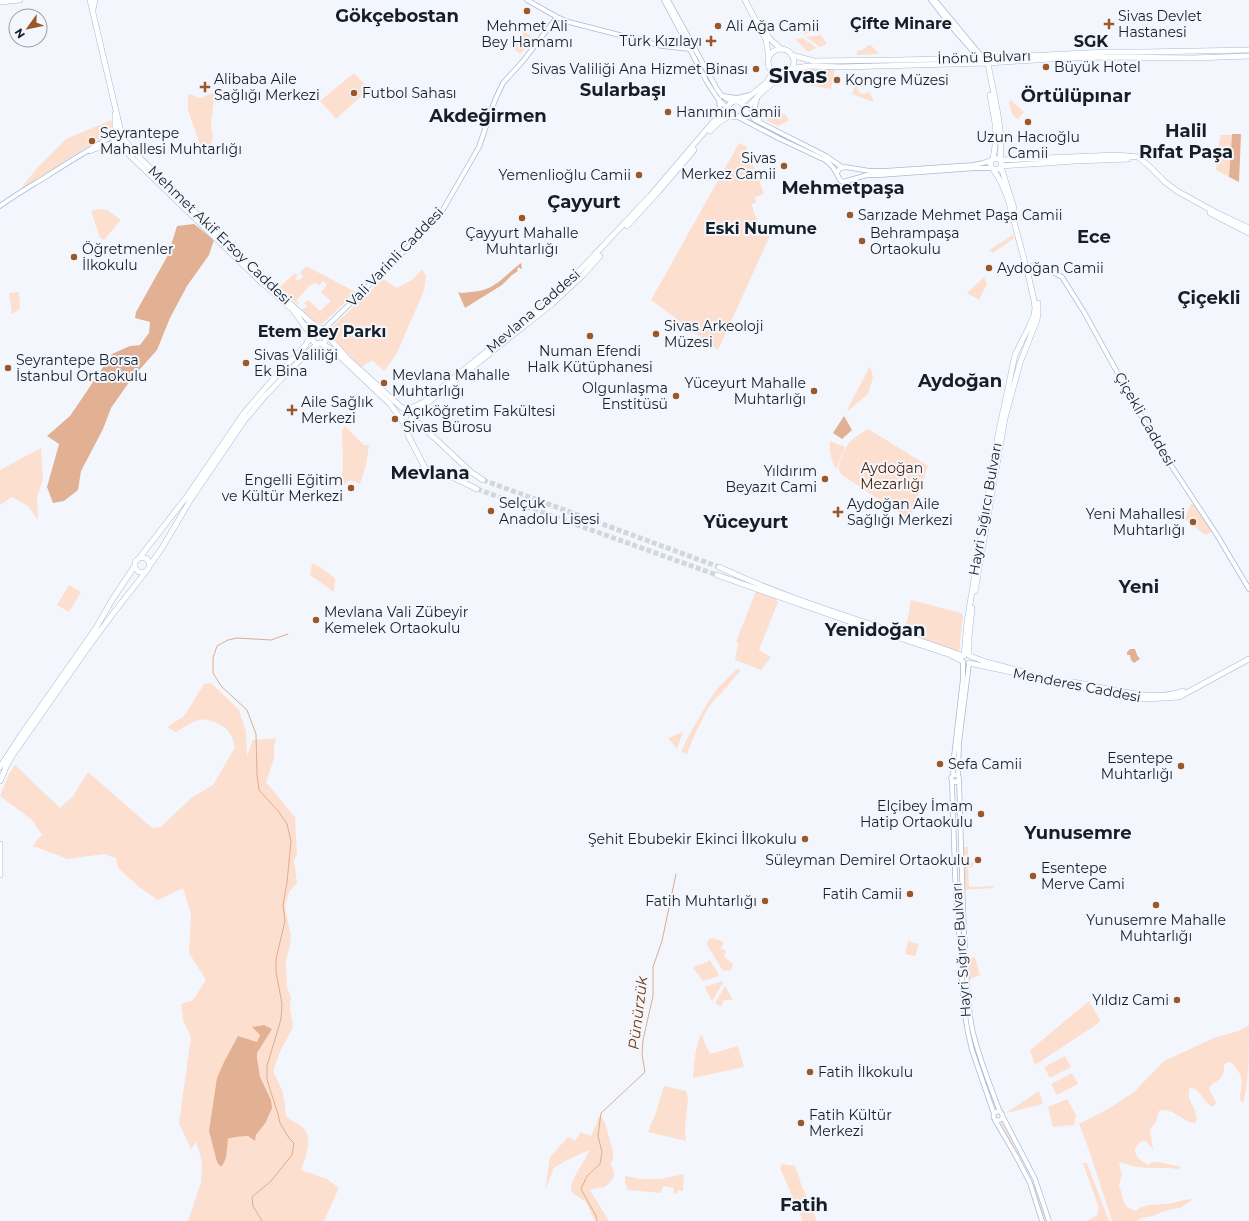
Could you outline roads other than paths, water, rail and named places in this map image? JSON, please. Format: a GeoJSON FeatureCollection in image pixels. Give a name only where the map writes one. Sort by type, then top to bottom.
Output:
{"type":"FeatureCollection","features":[{"type":"Feature","properties":{"kind":"main road"},"geometry":{"type":"LineString","coordinates":[[0,2],[20,0]]}},
{"type":"Feature","properties":{"kind":"main road"},"geometry":{"type":"LineString","coordinates":[[90,0],[115,105],[114,135]]}},
{"type":"Feature","properties":{"kind":"main road"},"geometry":{"type":"LineString","coordinates":[[93,12],[96,0]]}},
{"type":"Feature","properties":{"kind":"main road"},"geometry":{"type":"LineString","coordinates":[[746,0],[769,38],[781,49],[791,55],[793,61],[791,69],[787,73],[776,74],[772,72],[768,65],[769,57],[766,40],[746,0]]}},
{"type":"Feature","properties":{"kind":"main road"},"geometry":{"type":"LineString","coordinates":[[769,57],[773,52],[781,49]]}},
{"type":"Feature","properties":{"kind":"main road","name":"İnönü Bulvarı"},"geometry":{"type":"LineString","coordinates":[[791,55],[814,61],[984,60],[1106,52],[1249,50]]}},
{"type":"Feature","properties":{"kind":"main road","name":"İnönü Bulvarı"},"geometry":{"type":"LineString","coordinates":[[791,69],[808,66],[850,66],[984,60],[1249,56]]}},
{"type":"Feature","properties":{"kind":"main road"},"geometry":{"type":"LineString","coordinates":[[984,60],[1000,131],[1001,163],[997,170],[990,164],[993,160],[995,146],[995,123],[984,60]]}},
{"type":"Feature","properties":{"kind":"main road"},"geometry":{"type":"LineString","coordinates":[[744,108],[748,106],[766,83],[772,72]]}},
{"type":"Feature","properties":{"kind":"main road"},"geometry":{"type":"LineString","coordinates":[[741,103],[755,96],[782,74]]}},
{"type":"Feature","properties":{"kind":"main road"},"geometry":{"type":"LineString","coordinates":[[737,101],[741,103],[744,108],[743,114],[738,117],[734,117],[729,112],[729,106],[733,102],[737,101]]}},
{"type":"Feature","properties":{"kind":"main road"},"geometry":{"type":"LineString","coordinates":[[115,105],[114,140],[119,145],[124,140]]}},
{"type":"Feature","properties":{"kind":"main road","name":"Mevlana Caddesi"},"geometry":{"type":"LineString","coordinates":[[406,410],[424,402],[559,292],[619,230],[713,122],[729,112]]}},
{"type":"Feature","properties":{"kind":"main road","name":"Mevlana Caddesi"},"geometry":{"type":"LineString","coordinates":[[411,417],[538,315],[583,275],[659,192],[707,134],[729,112]]}},
{"type":"Feature","properties":{"kind":"main road","name":"Mehmet Akif Ersoy Caddesi"},"geometry":{"type":"LineString","coordinates":[[114,135],[124,135],[124,140],[140,159],[274,289],[323,330],[348,359],[400,407],[406,410]]}},
{"type":"Feature","properties":{"kind":"main road","name":"Mehmet Akif Ersoy Caddesi"},"geometry":{"type":"LineString","coordinates":[[119,145],[260,281],[293,310],[311,336]]}},
{"type":"Feature","properties":{"kind":"main road"},"geometry":{"type":"LineString","coordinates":[[1001,163],[1117,155],[1138,157],[1177,191],[1215,212],[1249,228]]}},
{"type":"Feature","properties":{"kind":"main road"},"geometry":{"type":"LineString","coordinates":[[993,160],[997,158],[1001,163]]}},
{"type":"Feature","properties":{"kind":"main road"},"geometry":{"type":"LineString","coordinates":[[1001,163],[1134,159],[1140,162],[1163,185],[1175,194],[1249,233]]}},
{"type":"Feature","properties":{"kind":"main road","name":"Hayri Sığırcı Bulvarı"},"geometry":{"type":"LineString","coordinates":[[966,659],[970,620],[1005,418],[1020,363],[1028,346],[1038,314],[1037,299],[1022,237],[1001,163]]}},
{"type":"Feature","properties":{"kind":"main road","name":"Hayri Sığırcı Bulvarı"},"geometry":{"type":"LineString","coordinates":[[966,659],[967,622],[998,435],[1015,355],[1034,315],[1034,300],[1017,230],[1008,199],[993,168]]}},
{"type":"Feature","properties":{"kind":"main road"},"geometry":{"type":"LineString","coordinates":[[0,767],[21,734],[96,628],[134,567],[135,561],[140,557],[188,495],[244,413],[305,346],[315,329],[323,330],[326,339],[314,347],[266,394],[244,422],[191,499],[148,569],[93,640],[22,742],[6,767],[0,781]]}},
{"type":"Feature","properties":{"kind":"main road"},"geometry":{"type":"LineString","coordinates":[[311,336],[315,342],[333,350],[390,404],[401,419],[425,468],[456,478],[477,489]]}},
{"type":"Feature","properties":{"kind":"main road"},"geometry":{"type":"LineString","coordinates":[[1021,342],[1028,346]]}},
{"type":"Feature","properties":{"kind":"main road"},"geometry":{"type":"LineString","coordinates":[[1014,363],[1020,363]]}},
{"type":"Feature","properties":{"kind":"main road"},"geometry":{"type":"LineString","coordinates":[[401,419],[401,412],[406,410],[411,412],[409,437]]}},
{"type":"Feature","properties":{"kind":"main road"},"geometry":{"type":"LineString","coordinates":[[401,419],[407,422],[411,417]]}},
{"type":"Feature","properties":{"kind":"main road"},"geometry":{"type":"LineString","coordinates":[[411,417],[470,472],[483,480]]}},
{"type":"Feature","properties":{"kind":"main road"},"geometry":{"type":"LineString","coordinates":[[140,557],[146,559],[150,564]]}},
{"type":"Feature","properties":{"kind":"main road"},"geometry":{"type":"LineString","coordinates":[[134,567],[138,572],[145,572]]}},
{"type":"Feature","properties":{"kind":"main road"},"geometry":{"type":"LineString","coordinates":[[719,567],[744,579],[797,599],[966,659]]}},
{"type":"Feature","properties":{"kind":"main road"},"geometry":{"type":"LineString","coordinates":[[717,575],[951,656],[966,659]]}},
{"type":"Feature","properties":{"kind":"main road","name":"Menderes Caddesi"},"geometry":{"type":"LineString","coordinates":[[966,659],[1058,680],[1144,695],[1161,695],[1178,693],[1249,656]]}},
{"type":"Feature","properties":{"kind":"main road","name":"Menderes Caddesi"},"geometry":{"type":"LineString","coordinates":[[966,659],[1119,695],[1145,699],[1179,697],[1249,659]]}},
{"type":"Feature","properties":{"kind":"main road"},"geometry":{"type":"LineString","coordinates":[[0,844],[0,875]]}},
{"type":"Feature","properties":{"kind":"street"},"geometry":{"type":"LineString","coordinates":[[527,0],[569,22],[662,46],[690,49]]}},
{"type":"Feature","properties":{"kind":"street"},"geometry":{"type":"LineString","coordinates":[[664,0],[707,82],[729,112]]}},
{"type":"Feature","properties":{"kind":"street"},"geometry":{"type":"LineString","coordinates":[[668,0],[717,89],[720,98],[719,117]]}},
{"type":"Feature","properties":{"kind":"street"},"geometry":{"type":"LineString","coordinates":[[931,0],[956,32],[984,60]]}},
{"type":"Feature","properties":{"kind":"street"},"geometry":{"type":"LineString","coordinates":[[935,0],[984,60]]}},
{"type":"Feature","properties":{"kind":"street","name":"Vali Varinli Caddesi"},"geometry":{"type":"LineString","coordinates":[[323,330],[402,253],[441,212],[479,147],[495,100],[503,83],[557,17]]}},
{"type":"Feature","properties":{"kind":"street"},"geometry":{"type":"LineString","coordinates":[[720,98],[755,96],[754,110],[760,122]]}},
{"type":"Feature","properties":{"kind":"street"},"geometry":{"type":"LineString","coordinates":[[720,98],[733,102]]}},
{"type":"Feature","properties":{"kind":"street"},"geometry":{"type":"LineString","coordinates":[[744,108],[755,120],[826,156],[842,167],[870,171],[884,171],[966,165],[993,160]]}},
{"type":"Feature","properties":{"kind":"street"},"geometry":{"type":"LineString","coordinates":[[738,117],[830,163],[837,173],[838,178],[846,182],[852,176],[880,176],[976,168],[993,168]]}},
{"type":"Feature","properties":{"kind":"street"},"geometry":{"type":"LineString","coordinates":[[0,206],[15,195],[114,135]]}},
{"type":"Feature","properties":{"kind":"street"},"geometry":{"type":"LineString","coordinates":[[82,154],[109,144],[119,145]]}},
{"type":"Feature","properties":{"kind":"street"},"geometry":{"type":"LineString","coordinates":[[109,144],[119,145]]}},
{"type":"Feature","properties":{"kind":"street"},"geometry":{"type":"LineString","coordinates":[[837,173],[842,167]]}},
{"type":"Feature","properties":{"kind":"street"},"geometry":{"type":"LineString","coordinates":[[850,168],[852,176]]}},
{"type":"Feature","properties":{"kind":"street","name":"Çiçekli Caddesi"},"geometry":{"type":"LineString","coordinates":[[1029,266],[1051,271],[1062,277],[1084,312],[1156,441],[1217,535],[1249,589]]}},
{"type":"Feature","properties":{"kind":"street","name":"Hayri Sığırcı Bulvarı"},"geometry":{"type":"LineString","coordinates":[[966,659],[954,750],[967,982],[971,1022],[979,1053],[1000,1112]]}},
{"type":"Feature","properties":{"kind":"street","name":"Hayri Sığırcı Bulvarı"},"geometry":{"type":"LineString","coordinates":[[956,777],[951,778],[955,875],[964,1009],[972,1050],[994,1114]]}},
{"type":"Feature","properties":{"kind":"street"},"geometry":{"type":"LineString","coordinates":[[1042,1221],[1030,1183],[994,1118],[994,1114],[996,1112],[1000,1112],[1002,1114],[1035,1179],[1049,1221]]}},
{"type":"Feature","properties":{"kind":"street"},"geometry":{"type":"LineString","coordinates":[[995,1120],[1000,1120],[1003,1117]]}},
{"type":"Feature","properties":{"kind":"waterway"},"geometry":{"type":"LineString","coordinates":[[262,1221],[253,1206],[252,1197],[271,1181],[292,1155],[294,1143],[289,1138],[280,1123],[267,1080],[267,1066],[281,1019],[282,1004],[276,972],[276,959],[285,921],[283,905],[291,841],[287,824],[279,812],[259,790],[256,734],[247,710],[221,686],[213,673],[213,658],[217,646],[228,640],[237,638],[271,640],[288,634]]}},
{"type":"Feature","properties":{"kind":"waterway","name":"Pünürzük"},"geometry":{"type":"LineString","coordinates":[[597,1221],[596,1216],[581,1189],[587,1176],[600,1164],[602,1152],[598,1136],[601,1113],[645,1072],[642,1054],[643,1040],[653,996],[653,967],[662,941],[676,874]]}},
{"type":"Feature","properties":{"kind":"tunnel"},"geometry":{"type":"LineString","coordinates":[[483,480],[719,567]]}},
{"type":"Feature","properties":{"kind":"tunnel"},"geometry":{"type":"LineString","coordinates":[[477,489],[717,575]]}},
{"type":"Feature","properties":{"kind":"place","name":"Mehmet Ali Bey Hamamı"},"geometry":{"type":"Point","coordinates":[527,11]}},
{"type":"Feature","properties":{"kind":"place","name":"Sivas Devlet Hastanesi"},"geometry":{"type":"Point","coordinates":[1109,24]}},
{"type":"Feature","properties":{"kind":"place","name":"Ali Ağa Camii"},"geometry":{"type":"Point","coordinates":[718,26]}},
{"type":"Feature","properties":{"kind":"place","name":"Türk Kızılayı"},"geometry":{"type":"Point","coordinates":[711,41]}},
{"type":"Feature","properties":{"kind":"place","name":"Büyük Hotel"},"geometry":{"type":"Point","coordinates":[1046,67]}},
{"type":"Feature","properties":{"kind":"place","name":"Sivas Valiliği Ana Hizmet Binası"},"geometry":{"type":"Point","coordinates":[756,69]}},
{"type":"Feature","properties":{"kind":"place","name":"Kongre Müzesi"},"geometry":{"type":"Point","coordinates":[837,80]}},
{"type":"Feature","properties":{"kind":"place","name":"Alibaba Aile Sağlığı Merkezi"},"geometry":{"type":"Point","coordinates":[205,87]}},
{"type":"Feature","properties":{"kind":"place","name":"Futbol Sahası"},"geometry":{"type":"Point","coordinates":[354,93]}},
{"type":"Feature","properties":{"kind":"place","name":"Hanımın Camii"},"geometry":{"type":"Point","coordinates":[668,112]}},
{"type":"Feature","properties":{"kind":"place","name":"Uzun Hacıoğlu Camii"},"geometry":{"type":"Point","coordinates":[1028,122]}},
{"type":"Feature","properties":{"kind":"place","name":"Seyrantepe Mahallesi Muhtarlığı"},"geometry":{"type":"Point","coordinates":[92,141]}},
{"type":"Feature","properties":{"kind":"place","name":"Sivas Merkez Camii"},"geometry":{"type":"Point","coordinates":[784,166]}},
{"type":"Feature","properties":{"kind":"place","name":"Yemenlioğlu Camii"},"geometry":{"type":"Point","coordinates":[639,175]}},
{"type":"Feature","properties":{"kind":"place","name":"Sarızade Mehmet Paşa Camii"},"geometry":{"type":"Point","coordinates":[850,215]}},
{"type":"Feature","properties":{"kind":"place","name":"Çayyurt Mahalle Muhtarlığı"},"geometry":{"type":"Point","coordinates":[522,218]}},
{"type":"Feature","properties":{"kind":"place","name":"Behrampaşa Ortaokulu"},"geometry":{"type":"Point","coordinates":[862,241]}},
{"type":"Feature","properties":{"kind":"place","name":"Öğretmenler İlkokulu"},"geometry":{"type":"Point","coordinates":[74,257]}},
{"type":"Feature","properties":{"kind":"place","name":"Aydoğan Camii"},"geometry":{"type":"Point","coordinates":[989,268]}},
{"type":"Feature","properties":{"kind":"place","name":"Sivas Arkeoloji Müzesi"},"geometry":{"type":"Point","coordinates":[656,334]}},
{"type":"Feature","properties":{"kind":"place","name":"Numan Efendi Halk Kütüphanesi"},"geometry":{"type":"Point","coordinates":[590,336]}},
{"type":"Feature","properties":{"kind":"place","name":"Sivas Valiliği Ek Bina"},"geometry":{"type":"Point","coordinates":[246,363]}},
{"type":"Feature","properties":{"kind":"place","name":"Seyrantepe Borsa İstanbul Ortaokulu"},"geometry":{"type":"Point","coordinates":[8,368]}},
{"type":"Feature","properties":{"kind":"place","name":"Mevlana Mahalle Muhtarlığı"},"geometry":{"type":"Point","coordinates":[384,383]}},
{"type":"Feature","properties":{"kind":"place","name":"Yüceyurt Mahalle Muhtarlığı"},"geometry":{"type":"Point","coordinates":[814,391]}},
{"type":"Feature","properties":{"kind":"place","name":"Olgunlaşma Enstitüsü"},"geometry":{"type":"Point","coordinates":[676,396]}},
{"type":"Feature","properties":{"kind":"place","name":"Aile Sağlık Merkezi"},"geometry":{"type":"Point","coordinates":[292,410]}},
{"type":"Feature","properties":{"kind":"place","name":"Açıköğretim Fakültesi Sivas Bürosu"},"geometry":{"type":"Point","coordinates":[395,419]}},
{"type":"Feature","properties":{"kind":"place","name":"Yıldırım Beyazıt Cami"},"geometry":{"type":"Point","coordinates":[825,479]}},
{"type":"Feature","properties":{"kind":"place","name":"Engelli Eğitim ve Kültür Merkezi"},"geometry":{"type":"Point","coordinates":[351,488]}},
{"type":"Feature","properties":{"kind":"place","name":"Selçuk Anadolu Lisesi"},"geometry":{"type":"Point","coordinates":[491,511]}},
{"type":"Feature","properties":{"kind":"place","name":"Aydoğan Aile Sağlığı Merkezi"},"geometry":{"type":"Point","coordinates":[838,512]}},
{"type":"Feature","properties":{"kind":"place","name":"Yeni Mahallesi Muhtarlığı"},"geometry":{"type":"Point","coordinates":[1193,522]}},
{"type":"Feature","properties":{"kind":"place","name":"Mevlana Vali Zübeyir Kemelek Ortaokulu"},"geometry":{"type":"Point","coordinates":[316,620]}},
{"type":"Feature","properties":{"kind":"place","name":"Sefa Camii"},"geometry":{"type":"Point","coordinates":[940,764]}},
{"type":"Feature","properties":{"kind":"place","name":"Esentepe Muhtarlığı"},"geometry":{"type":"Point","coordinates":[1181,766]}},
{"type":"Feature","properties":{"kind":"place","name":"Elçibey İmam Hatip Ortaokulu"},"geometry":{"type":"Point","coordinates":[981,814]}},
{"type":"Feature","properties":{"kind":"place","name":"Şehit Ebubekir Ekinci İlkokulu"},"geometry":{"type":"Point","coordinates":[805,839]}},
{"type":"Feature","properties":{"kind":"place","name":"Süleyman Demirel Ortaokulu"},"geometry":{"type":"Point","coordinates":[978,860]}},
{"type":"Feature","properties":{"kind":"place","name":"Esentepe Merve Cami"},"geometry":{"type":"Point","coordinates":[1033,876]}},
{"type":"Feature","properties":{"kind":"place","name":"Fatih Camii"},"geometry":{"type":"Point","coordinates":[910,894]}},
{"type":"Feature","properties":{"kind":"place","name":"Fatih Muhtarlığı"},"geometry":{"type":"Point","coordinates":[765,901]}},
{"type":"Feature","properties":{"kind":"place","name":"Yunusemre Mahalle Muhtarlığı"},"geometry":{"type":"Point","coordinates":[1156,905]}},
{"type":"Feature","properties":{"kind":"place","name":"Yıldız Cami"},"geometry":{"type":"Point","coordinates":[1177,1000]}},
{"type":"Feature","properties":{"kind":"place","name":"Fatih İlkokulu"},"geometry":{"type":"Point","coordinates":[810,1072]}},
{"type":"Feature","properties":{"kind":"place","name":"Fatih Kültür Merkezi"},"geometry":{"type":"Point","coordinates":[801,1123]}},
{"type":"Feature","properties":{"kind":"district","name":"Gökçebostan"},"geometry":{"type":"Point","coordinates":[397,16]}},
{"type":"Feature","properties":{"kind":"district","name":"Çifte Minare"},"geometry":{"type":"Point","coordinates":[901,23]}},
{"type":"Feature","properties":{"kind":"district","name":"SGK"},"geometry":{"type":"Point","coordinates":[1091,41]}},
{"type":"Feature","properties":{"kind":"district","name":"Sivas"},"geometry":{"type":"Point","coordinates":[798,75]}},
{"type":"Feature","properties":{"kind":"district","name":"Sularbaşı"},"geometry":{"type":"Point","coordinates":[623,90]}},
{"type":"Feature","properties":{"kind":"district","name":"Örtülüpınar"},"geometry":{"type":"Point","coordinates":[1076,96]}},
{"type":"Feature","properties":{"kind":"district","name":"Akdeğirmen"},"geometry":{"type":"Point","coordinates":[488,116]}},
{"type":"Feature","properties":{"kind":"district","name":"Halil Rıfat Paşa"},"geometry":{"type":"Point","coordinates":[1186,141]}},
{"type":"Feature","properties":{"kind":"district","name":"Mehmetpaşa"},"geometry":{"type":"Point","coordinates":[843,188]}},
{"type":"Feature","properties":{"kind":"district","name":"Çayyurt"},"geometry":{"type":"Point","coordinates":[584,202]}},
{"type":"Feature","properties":{"kind":"district","name":"Eski Numune"},"geometry":{"type":"Point","coordinates":[761,228]}},
{"type":"Feature","properties":{"kind":"district","name":"Ece"},"geometry":{"type":"Point","coordinates":[1094,237]}},
{"type":"Feature","properties":{"kind":"district","name":"Çiçekli"},"geometry":{"type":"Point","coordinates":[1209,298]}},
{"type":"Feature","properties":{"kind":"district","name":"Etem Bey Parkı"},"geometry":{"type":"Point","coordinates":[322,331]}},
{"type":"Feature","properties":{"kind":"district","name":"Aydoğan"},"geometry":{"type":"Point","coordinates":[960,381]}},
{"type":"Feature","properties":{"kind":"district","name":"Mevlana"},"geometry":{"type":"Point","coordinates":[430,473]}},
{"type":"Feature","properties":{"kind":"district","name":"Yüceyurt"},"geometry":{"type":"Point","coordinates":[746,522]}},
{"type":"Feature","properties":{"kind":"district","name":"Yeni"},"geometry":{"type":"Point","coordinates":[1139,587]}},
{"type":"Feature","properties":{"kind":"district","name":"Yenidoğan"},"geometry":{"type":"Point","coordinates":[875,630]}},
{"type":"Feature","properties":{"kind":"district","name":"Yunusemre"},"geometry":{"type":"Point","coordinates":[1078,833]}},
{"type":"Feature","properties":{"kind":"district","name":"Fatih"},"geometry":{"type":"Point","coordinates":[804,1205]}},
{"type":"Feature","properties":{"kind":"park label","name":"Aydoğan Mezarlığı"},"geometry":{"type":"Point","coordinates":[892,476]}}]}
